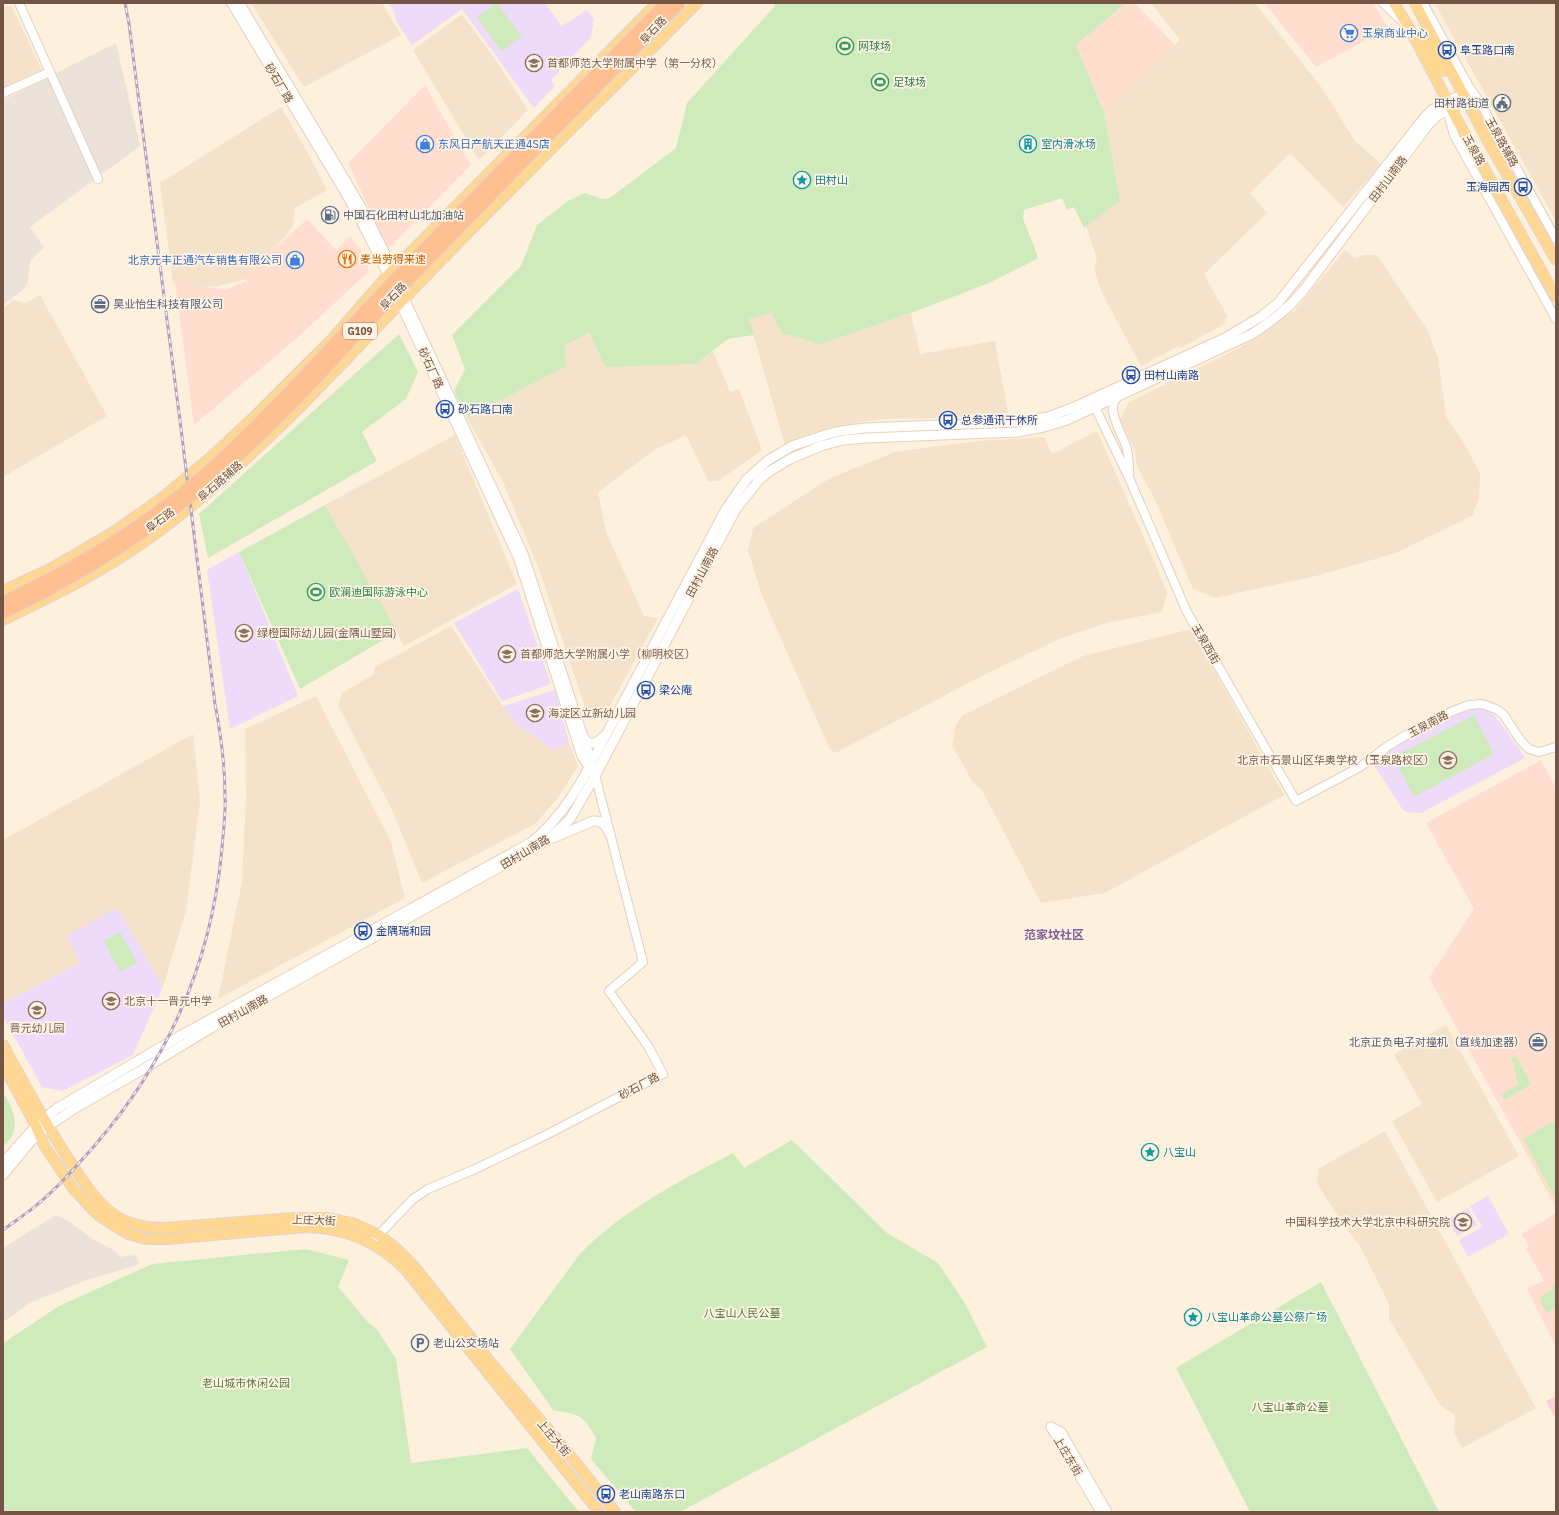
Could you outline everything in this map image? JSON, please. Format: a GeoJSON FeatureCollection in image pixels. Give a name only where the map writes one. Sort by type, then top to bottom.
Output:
{"type":"FeatureCollection","features":[{"type":"Feature","properties":{"kind":"highway","name":"阜石路"},"geometry":{"type":"LineString","coordinates":[[3,602],[57,575],[129,532],[197,481],[260,422],[397,277],[666,3]]}},
{"type":"Feature","properties":{"kind":"highway","name":"阜石路"},"geometry":{"type":"LineString","coordinates":[[3,613],[61,584],[134,539],[166,517],[228,465],[264,432],[405,283],[680,3]]}},
{"type":"Feature","properties":{"kind":"main road","name":"阜石路"},"geometry":{"type":"LineString","coordinates":[[3,591],[52,568],[115,531],[162,498],[211,457],[253,418],[332,339],[391,272],[657,3]]}},
{"type":"Feature","properties":{"kind":"main road","name":"阜石路"},"geometry":{"type":"LineString","coordinates":[[402,302],[697,3]]}},
{"type":"Feature","properties":{"kind":"main road","name":"玉泉路"},"geometry":{"type":"LineString","coordinates":[[1394,3],[1464,133],[1556,297]]}},
{"type":"Feature","properties":{"kind":"main road","name":"玉泉路"},"geometry":{"type":"LineString","coordinates":[[1414,3],[1500,162],[1556,260]]}},
{"type":"Feature","properties":{"kind":"main road"},"geometry":{"type":"LineString","coordinates":[[1410,31],[1425,43],[1441,69],[1444,71],[1447,69],[1448,65]]}},
{"type":"Feature","properties":{"kind":"main road","name":"田村山南路"},"geometry":{"type":"LineString","coordinates":[[46,1122],[77,1107],[211,1028],[541,844],[553,835],[570,819],[607,733],[726,508],[747,479],[767,461],[800,443],[840,431],[864,428],[1002,424],[1048,417],[1072,408],[1225,338],[1262,316],[1283,298],[1424,118],[1433,109],[1449,105],[1465,97]]}},
{"type":"Feature","properties":{"kind":"main road","name":"田村山南路"},"geometry":{"type":"LineString","coordinates":[[3,1163],[46,1122],[56,1109],[180,1036],[532,842],[548,828],[564,809],[592,770],[736,509],[759,480],[770,471],[790,458],[811,449],[843,440],[894,436],[1031,430],[1044,428],[1067,420],[1252,334],[1289,307],[1303,291],[1429,124],[1449,105]]}},
{"type":"Feature","properties":{"kind":"main road"},"geometry":{"type":"LineString","coordinates":[[1464,133],[1466,127],[1470,125],[1474,126],[1486,148],[1500,162]]}},
{"type":"Feature","properties":{"kind":"main road","name":"阜石路辅路"},"geometry":{"type":"LineString","coordinates":[[3,620],[93,575],[158,533],[225,478],[300,409],[402,302]]}},
{"type":"Feature","properties":{"kind":"main road"},"geometry":{"type":"LineString","coordinates":[[583,737],[588,743],[592,744],[599,741],[607,733]]}},
{"type":"Feature","properties":{"kind":"main road"},"geometry":{"type":"LineString","coordinates":[[541,844],[593,821],[599,821],[604,824],[610,834]]}},
{"type":"Feature","properties":{"kind":"main road","name":"上庄大街"},"geometry":{"type":"LineString","coordinates":[[3,1045],[61,1148],[95,1197],[110,1212],[129,1224],[147,1228],[164,1228],[293,1218],[328,1218],[352,1223],[379,1235],[397,1249],[413,1265],[491,1363],[564,1448],[615,1512]]}},
{"type":"Feature","properties":{"kind":"main road","name":"上庄大街"},"geometry":{"type":"LineString","coordinates":[[3,1065],[38,1129],[44,1145],[72,1187],[102,1218],[128,1234],[146,1239],[168,1239],[306,1227],[325,1227],[359,1237],[391,1255],[405,1269],[599,1512]]}},
{"type":"Feature","properties":{"kind":"main road","name":"田村山南路"},"geometry":{"type":"LineString","coordinates":[[3,1175],[32,1140],[38,1129]]}},
{"type":"Feature","properties":{"kind":"main road","name":"上庄东街"},"geometry":{"type":"LineString","coordinates":[[1101,1512],[1051,1427],[1061,1432],[1107,1512]]}},
{"type":"Feature","properties":{"kind":"street"},"geometry":{"type":"LineString","coordinates":[[19,3],[98,179]]}},
{"type":"Feature","properties":{"kind":"street","name":"砂石厂路"},"geometry":{"type":"LineString","coordinates":[[231,3],[344,190],[362,224],[391,272]]}},
{"type":"Feature","properties":{"kind":"street","name":"砂石厂路"},"geometry":{"type":"LineString","coordinates":[[240,3],[369,220],[402,302],[518,558],[581,755],[592,770]]}},
{"type":"Feature","properties":{"kind":"street"},"geometry":{"type":"LineString","coordinates":[[1384,3],[1410,31]]}},
{"type":"Feature","properties":{"kind":"street","name":"玉泉路辅路"},"geometry":{"type":"LineString","coordinates":[[1423,3],[1556,239]]}},
{"type":"Feature","properties":{"kind":"street"},"geometry":{"type":"LineString","coordinates":[[3,93],[50,72]]}},
{"type":"Feature","properties":{"kind":"street"},"geometry":{"type":"LineString","coordinates":[[1449,105],[1449,117],[1454,135],[1556,318]]}},
{"type":"Feature","properties":{"kind":"street"},"geometry":{"type":"LineString","coordinates":[[1495,188],[1497,214]]}},
{"type":"Feature","properties":{"kind":"street","name":"砂石厂路"},"geometry":{"type":"LineString","coordinates":[[371,1243],[414,1199],[428,1189],[473,1170],[546,1135],[663,1074],[648,1046],[610,991],[643,962],[583,737],[524,555],[514,530],[402,302]]}},
{"type":"Feature","properties":{"kind":"street"},"geometry":{"type":"LineString","coordinates":[[1120,396],[1114,399],[1112,407],[1126,447],[1129,461],[1130,480]]}},
{"type":"Feature","properties":{"kind":"street","name":"玉泉西街"},"geometry":{"type":"LineString","coordinates":[[1095,407],[1130,480],[1187,612],[1296,801]]}},
{"type":"Feature","properties":{"kind":"street","name":"玉泉南路"},"geometry":{"type":"LineString","coordinates":[[1296,801],[1360,767],[1388,746],[1416,729],[1469,705],[1482,704],[1496,709],[1503,714],[1521,741],[1529,748],[1539,752],[1556,747]]}},
{"type":"Feature","properties":{"kind":"shaded area"},"geometry":{"type":"Polygon","coordinates":[[[251,3],[382,3],[401,35],[304,87],[251,3]]]}},
{"type":"Feature","properties":{"kind":"shaded area","name":"首都师范大学附属中学（第一分校）"},"geometry":{"type":"Polygon","coordinates":[[[389,3],[545,3],[562,26],[587,10],[594,19],[591,37],[551,80],[555,86],[534,108],[462,9],[412,45],[396,21],[394,12],[389,3]]]}},
{"type":"Feature","properties":{"kind":"shaded area"},"geometry":{"type":"Polygon","coordinates":[[[1126,3],[1135,3],[1175,45],[1104,112],[1076,45],[1126,3]]]}},
{"type":"Feature","properties":{"kind":"shaded area"},"geometry":{"type":"Polygon","coordinates":[[[1151,3],[1255,3],[1322,88],[1355,141],[1381,164],[1343,207],[1290,153],[1250,193],[1267,213],[1204,274],[1228,317],[1224,324],[1181,348],[1179,346],[1141,366],[1101,291],[1094,268],[1097,259],[1086,226],[1120,201],[1104,112],[1180,40],[1151,3]]]}},
{"type":"Feature","properties":{"kind":"shaded area","name":"玉泉商业中心"},"geometry":{"type":"Polygon","coordinates":[[[1264,3],[1373,3],[1388,28],[1316,67],[1264,3]]]}},
{"type":"Feature","properties":{"kind":"shaded area"},"geometry":{"type":"Polygon","coordinates":[[[1434,3],[1556,3],[1556,221],[1435,4],[1434,3]]]}},
{"type":"Feature","properties":{"kind":"shaded area"},"geometry":{"type":"Polygon","coordinates":[[[3,6],[12,7],[43,72],[3,91],[3,6]]]}},
{"type":"Feature","properties":{"kind":"shaded area"},"geometry":{"type":"Polygon","coordinates":[[[462,14],[495,59],[528,110],[479,160],[413,50],[462,14]]]}},
{"type":"Feature","properties":{"kind":"shaded area"},"geometry":{"type":"Polygon","coordinates":[[[116,43],[140,146],[30,227],[44,248],[31,259],[27,286],[3,305],[3,100],[116,43]]]}},
{"type":"Feature","properties":{"kind":"shaded area"},"geometry":{"type":"Polygon","coordinates":[[[425,85],[471,165],[388,249],[348,163],[425,85]]]}},
{"type":"Feature","properties":{"kind":"shaded area"},"geometry":{"type":"Polygon","coordinates":[[[281,107],[309,155],[327,190],[295,208],[293,225],[289,232],[242,280],[215,287],[173,283],[160,183],[281,107]]]}},
{"type":"Feature","properties":{"kind":"shaded area"},"geometry":{"type":"Polygon","coordinates":[[[307,219],[336,250],[350,236],[365,256],[369,271],[296,339],[194,425],[175,282],[226,290],[246,281],[243,278],[307,219]]]}},
{"type":"Feature","properties":{"kind":"shaded area"},"geometry":{"type":"Polygon","coordinates":[[[1345,250],[1354,258],[1364,255],[1377,255],[1428,331],[1438,358],[1446,416],[1465,445],[1480,473],[1479,498],[1472,516],[1400,551],[1316,576],[1215,598],[1193,589],[1156,502],[1137,466],[1135,451],[1120,419],[1129,402],[1241,347],[1295,310],[1345,250]]]}},
{"type":"Feature","properties":{"kind":"shaded area"},"geometry":{"type":"Polygon","coordinates":[[[40,295],[107,416],[3,477],[3,308],[13,300],[26,303],[40,295]]]}},
{"type":"Feature","properties":{"kind":"shaded area"},"geometry":{"type":"Polygon","coordinates":[[[772,313],[782,334],[801,338],[818,345],[911,313],[920,354],[995,341],[1008,413],[935,418],[884,419],[843,425],[808,434],[785,445],[749,319],[772,313]]]}},
{"type":"Feature","properties":{"kind":"shaded area"},"geometry":{"type":"Polygon","coordinates":[[[591,333],[696,364],[713,351],[730,392],[739,389],[762,450],[718,481],[708,481],[686,435],[654,450],[598,492],[606,532],[644,616],[658,618],[602,720],[588,716],[539,569],[503,482],[467,418],[566,366],[565,345],[591,333]]]}},
{"type":"Feature","properties":{"kind":"shaded area"},"geometry":{"type":"Polygon","coordinates":[[[1097,431],[1167,593],[1162,612],[1106,623],[1059,639],[984,675],[835,753],[830,750],[763,598],[748,551],[753,528],[830,478],[895,452],[977,441],[1044,437],[1052,454],[1097,431]]]}},
{"type":"Feature","properties":{"kind":"shaded area"},"geometry":{"type":"Polygon","coordinates":[[[455,435],[517,584],[404,646],[325,505],[455,435]]]}},
{"type":"Feature","properties":{"kind":"shaded area","name":"绿橙国际幼儿园(金隅山墅园)"},"geometry":{"type":"Polygon","coordinates":[[[239,552],[298,696],[230,729],[207,570],[239,552]]]}},
{"type":"Feature","properties":{"kind":"shaded area","name":"首都师范大学附属小学（柳明校区）"},"geometry":{"type":"Polygon","coordinates":[[[518,589],[551,684],[502,701],[454,623],[518,589]]]}},
{"type":"Feature","properties":{"kind":"shaded area"},"geometry":{"type":"Polygon","coordinates":[[[451,626],[513,721],[554,751],[569,742],[578,766],[557,799],[535,824],[422,883],[393,812],[338,705],[342,693],[373,675],[375,667],[451,626]]]}},
{"type":"Feature","properties":{"kind":"shaded area"},"geometry":{"type":"Polygon","coordinates":[[[1191,629],[1284,795],[1105,893],[1041,903],[982,790],[972,781],[952,745],[955,727],[963,715],[1083,656],[1191,629]]]}},
{"type":"Feature","properties":{"kind":"shaded area","name":"海淀区立新幼儿园"},"geometry":{"type":"Polygon","coordinates":[[[555,690],[569,742],[554,751],[513,721],[503,706],[555,690]]]}},
{"type":"Feature","properties":{"kind":"shaded area","name":"金隅瑞和园"},"geometry":{"type":"Polygon","coordinates":[[[316,696],[391,842],[405,898],[218,999],[242,882],[246,798],[245,729],[316,696]]]}},
{"type":"Feature","properties":{"kind":"shaded area","name":"北京市石景山区华奥学校（玉泉路校区）"},"geometry":{"type":"Polygon","coordinates":[[[1473,707],[1483,708],[1494,715],[1525,758],[1421,813],[1407,812],[1403,810],[1372,762],[1390,748],[1430,725],[1473,707]]]}},
{"type":"Feature","properties":{"kind":"shaded area"},"geometry":{"type":"Polygon","coordinates":[[[193,734],[200,802],[186,910],[163,987],[117,908],[81,962],[3,1004],[3,840],[193,734]]]}},
{"type":"Feature","properties":{"kind":"shaded area"},"geometry":{"type":"Polygon","coordinates":[[[1541,760],[1556,788],[1556,1207],[1429,978],[1474,909],[1426,823],[1541,760]]]}},
{"type":"Feature","properties":{"kind":"shaded area","name":"北京十一晋元中学"},"geometry":{"type":"Polygon","coordinates":[[[117,908],[163,987],[133,1055],[63,1091],[42,1087],[3,1016],[3,1004],[81,962],[66,936],[117,908]]]}},
{"type":"Feature","properties":{"kind":"shaded area"},"geometry":{"type":"Polygon","coordinates":[[[1446,1025],[1519,1156],[1437,1202],[1392,1121],[1422,1104],[1394,1054],[1446,1025]]]}},
{"type":"Feature","properties":{"kind":"shaded area"},"geometry":{"type":"Polygon","coordinates":[[[1385,1131],[1536,1408],[1462,1448],[1454,1432],[1455,1415],[1440,1405],[1389,1318],[1389,1304],[1360,1246],[1340,1220],[1317,1183],[1318,1169],[1385,1131]]]}},
{"type":"Feature","properties":{"kind":"shaded area"},"geometry":{"type":"Polygon","coordinates":[[[1488,1196],[1509,1234],[1468,1257],[1459,1240],[1482,1227],[1470,1206],[1488,1196]]]}},
{"type":"Feature","properties":{"kind":"shaded area","name":"中国科学技术大学北京中科研究院"},"geometry":{"type":"Polygon","coordinates":[[[1468,1208],[1477,1225],[1457,1236],[1448,1220],[1468,1208]]]}},
{"type":"Feature","properties":{"kind":"shaded area"},"geometry":{"type":"Polygon","coordinates":[[[1556,1213],[1556,1347],[1527,1289],[1544,1280],[1526,1249],[1529,1247],[1522,1234],[1556,1213]]]}},
{"type":"Feature","properties":{"kind":"shaded area"},"geometry":{"type":"Polygon","coordinates":[[[56,1215],[69,1221],[92,1239],[112,1249],[121,1257],[135,1254],[140,1264],[87,1280],[30,1303],[3,1322],[3,1248],[56,1215]]]}},
{"type":"Feature","properties":{"kind":"shaded area"},"geometry":{"type":"Polygon","coordinates":[[[1556,1396],[1556,1420],[1546,1401],[1556,1396]]]}},
{"type":"Feature","properties":{"kind":"green space"},"geometry":{"type":"Polygon","coordinates":[[[497,3],[522,37],[501,51],[477,17],[497,3]]]}},
{"type":"Feature","properties":{"kind":"green space"},"geometry":{"type":"Polygon","coordinates":[[[774,3],[1126,3],[1076,45],[1104,112],[1120,201],[1084,228],[1074,207],[1067,210],[1062,198],[1024,210],[1023,219],[1037,254],[1037,259],[989,283],[911,313],[818,345],[801,338],[782,334],[772,313],[749,319],[754,335],[728,339],[696,364],[605,367],[590,333],[565,345],[566,366],[467,418],[454,391],[465,369],[452,335],[521,266],[537,225],[568,201],[585,193],[602,199],[610,198],[676,148],[687,103],[774,7],[774,3]]]}},
{"type":"Feature","properties":{"kind":"green space"},"geometry":{"type":"Polygon","coordinates":[[[399,334],[418,372],[406,399],[362,432],[377,461],[208,558],[199,514],[399,334]]]}},
{"type":"Feature","properties":{"kind":"green space","name":"欧澜迪国际游泳中心"},"geometry":{"type":"Polygon","coordinates":[[[325,505],[397,632],[300,689],[239,552],[325,505]]]}},
{"type":"Feature","properties":{"kind":"green space"},"geometry":{"type":"Polygon","coordinates":[[[1474,715],[1494,754],[1414,797],[1393,757],[1474,715]]]}},
{"type":"Feature","properties":{"kind":"green space"},"geometry":{"type":"Polygon","coordinates":[[[120,932],[137,963],[120,972],[104,941],[120,932]]]}},
{"type":"Feature","properties":{"kind":"green space"},"geometry":{"type":"Polygon","coordinates":[[[1514,1056],[1517,1057],[1530,1082],[1530,1085],[1504,1100],[1501,1095],[1519,1084],[1515,1077],[1517,1076],[1513,1068],[1515,1067],[1511,1058],[1514,1056]]]}},
{"type":"Feature","properties":{"kind":"green space"},"geometry":{"type":"Polygon","coordinates":[[[3,1092],[13,1112],[15,1128],[12,1136],[3,1147],[3,1092]]]}},
{"type":"Feature","properties":{"kind":"green space"},"geometry":{"type":"Polygon","coordinates":[[[1553,1121],[1556,1126],[1556,1199],[1523,1139],[1553,1121]]]}},
{"type":"Feature","properties":{"kind":"green space","name":"八宝山人民公墓"},"geometry":{"type":"Polygon","coordinates":[[[792,1140],[887,1233],[938,1263],[965,1303],[987,1347],[680,1512],[636,1512],[591,1459],[596,1438],[587,1424],[579,1416],[553,1410],[510,1349],[579,1255],[612,1225],[652,1198],[733,1153],[744,1168],[792,1140]]]}},
{"type":"Feature","properties":{"kind":"green space","name":"老山城市休闲公园"},"geometry":{"type":"Polygon","coordinates":[[[306,1249],[349,1260],[338,1287],[368,1322],[377,1329],[396,1359],[411,1463],[527,1448],[579,1512],[3,1512],[3,1343],[59,1306],[152,1264],[306,1249]]]}},
{"type":"Feature","properties":{"kind":"green space"},"geometry":{"type":"Polygon","coordinates":[[[1556,1281],[1556,1308],[1547,1313],[1541,1304],[1540,1297],[1552,1290],[1556,1281]]]}},
{"type":"Feature","properties":{"kind":"green space","name":"八宝山革命公墓"},"geometry":{"type":"Polygon","coordinates":[[[1321,1282],[1439,1512],[1250,1512],[1176,1368],[1321,1282]]]}},
{"type":"Feature","properties":{"kind":"railway"},"geometry":{"type":"LineString","coordinates":[[3,1230],[47,1196],[69,1175],[122,1111],[145,1078],[165,1043],[183,1006],[197,968],[208,930],[217,889],[222,848],[225,816],[222,750],[129,24],[125,3]]}},
{"type":"Feature","properties":{"kind":"place","name":"玉泉商业中心"},"geometry":{"type":"Point","coordinates":[1349,33]}},
{"type":"Feature","properties":{"kind":"place","name":"网球场"},"geometry":{"type":"Point","coordinates":[845,46]}},
{"type":"Feature","properties":{"kind":"place","name":"阜玉路口南"},"geometry":{"type":"Point","coordinates":[1447,50]}},
{"type":"Feature","properties":{"kind":"place","name":"首都师范大学附属中学（第一分校）"},"geometry":{"type":"Point","coordinates":[534,63]}},
{"type":"Feature","properties":{"kind":"place","name":"足球场"},"geometry":{"type":"Point","coordinates":[880,82]}},
{"type":"Feature","properties":{"kind":"place","name":"田村路街道"},"geometry":{"type":"Point","coordinates":[1502,103]}},
{"type":"Feature","properties":{"kind":"place","name":"东风日产航天正通4S店"},"geometry":{"type":"Point","coordinates":[425,144]}},
{"type":"Feature","properties":{"kind":"place","name":"室内滑冰场"},"geometry":{"type":"Point","coordinates":[1028,144]}},
{"type":"Feature","properties":{"kind":"place","name":"田村山"},"geometry":{"type":"Point","coordinates":[802,180]}},
{"type":"Feature","properties":{"kind":"place","name":"玉海园西"},"geometry":{"type":"Point","coordinates":[1523,187]}},
{"type":"Feature","properties":{"kind":"place","name":"中国石化田村山北加油站"},"geometry":{"type":"Point","coordinates":[330,215]}},
{"type":"Feature","properties":{"kind":"place","name":"麦当劳得来速"},"geometry":{"type":"Point","coordinates":[347,259]}},
{"type":"Feature","properties":{"kind":"place","name":"北京元丰正通汽车销售有限公司"},"geometry":{"type":"Point","coordinates":[295,260]}},
{"type":"Feature","properties":{"kind":"place","name":"昊业怡生科技有限公司"},"geometry":{"type":"Point","coordinates":[100,304]}},
{"type":"Feature","properties":{"kind":"place","name":"田村山南路"},"geometry":{"type":"Point","coordinates":[1131,375]}},
{"type":"Feature","properties":{"kind":"place","name":"砂石路口南"},"geometry":{"type":"Point","coordinates":[445,409]}},
{"type":"Feature","properties":{"kind":"place","name":"总参通讯干休所"},"geometry":{"type":"Point","coordinates":[948,420]}},
{"type":"Feature","properties":{"kind":"place","name":"欧澜迪国际游泳中心"},"geometry":{"type":"Point","coordinates":[316,592]}},
{"type":"Feature","properties":{"kind":"place","name":"绿橙国际幼儿园(金隅山墅园)"},"geometry":{"type":"Point","coordinates":[244,633]}},
{"type":"Feature","properties":{"kind":"place","name":"首都师范大学附属小学（柳明校区）"},"geometry":{"type":"Point","coordinates":[507,654]}},
{"type":"Feature","properties":{"kind":"place","name":"梁公庵"},"geometry":{"type":"Point","coordinates":[646,690]}},
{"type":"Feature","properties":{"kind":"place","name":"海淀区立新幼儿园"},"geometry":{"type":"Point","coordinates":[535,713]}},
{"type":"Feature","properties":{"kind":"place","name":"北京市石景山区华奥学校（玉泉路校区）"},"geometry":{"type":"Point","coordinates":[1448,760]}},
{"type":"Feature","properties":{"kind":"place","name":"金隅瑞和园"},"geometry":{"type":"Point","coordinates":[363,931]}},
{"type":"Feature","properties":{"kind":"place","name":"北京十一晋元中学"},"geometry":{"type":"Point","coordinates":[111,1001]}},
{"type":"Feature","properties":{"kind":"place","name":"晋元幼儿园"},"geometry":{"type":"Point","coordinates":[37,1010]}},
{"type":"Feature","properties":{"kind":"place","name":"北京正负电子对撞机（直线加速器）"},"geometry":{"type":"Point","coordinates":[1538,1042]}},
{"type":"Feature","properties":{"kind":"place","name":"八宝山"},"geometry":{"type":"Point","coordinates":[1150,1152]}},
{"type":"Feature","properties":{"kind":"place","name":"中国科学技术大学北京中科研究院"},"geometry":{"type":"Point","coordinates":[1463,1222]}},
{"type":"Feature","properties":{"kind":"place","name":"八宝山革命公墓公祭广场"},"geometry":{"type":"Point","coordinates":[1193,1317]}},
{"type":"Feature","properties":{"kind":"place","name":"老山公交场站"},"geometry":{"type":"Point","coordinates":[420,1343]}},
{"type":"Feature","properties":{"kind":"place","name":"老山南路东口"},"geometry":{"type":"Point","coordinates":[606,1494]}},
{"type":"Feature","properties":{"kind":"district","name":"范家坟社区"},"geometry":{"type":"Point","coordinates":[1054,935]}}]}
